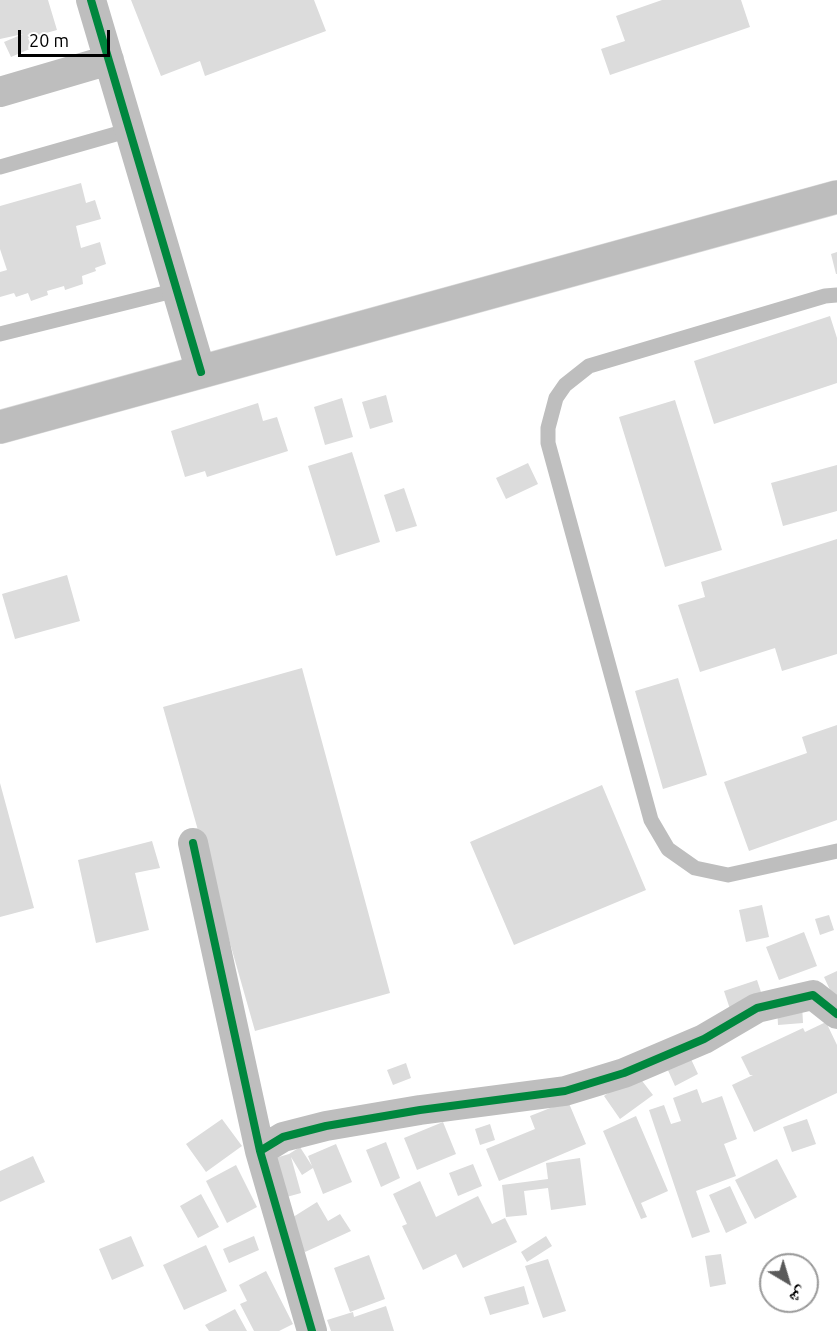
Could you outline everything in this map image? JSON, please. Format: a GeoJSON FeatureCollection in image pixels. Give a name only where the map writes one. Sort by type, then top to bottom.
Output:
{"type":"FeatureCollection","features":[{"type":"Feature","properties":{"kind":"main road"},"geometry":{"type":"LineString","coordinates":[[0,427],[837,197]]}},
{"type":"Feature","properties":{"kind":"street"},"geometry":{"type":"LineString","coordinates":[[91,0],[201,372]]}},
{"type":"Feature","properties":{"kind":"street"},"geometry":{"type":"LineString","coordinates":[[0,92],[109,60]]}},
{"type":"Feature","properties":{"kind":"street"},"geometry":{"type":"LineString","coordinates":[[193,843],[260,1151],[312,1331]]}},
{"type":"Feature","properties":{"kind":"street"},"geometry":{"type":"LineString","coordinates":[[260,1151],[283,1137],[326,1126],[420,1110],[565,1091],[624,1073],[704,1039],[756,1008],[813,995],[837,1014]]}},
{"type":"Feature","properties":{"kind":"lane"},"geometry":{"type":"LineString","coordinates":[[0,167],[130,130]]}},
{"type":"Feature","properties":{"kind":"lane"},"geometry":{"type":"LineString","coordinates":[[0,334],[177,290]]}},
{"type":"Feature","properties":{"kind":"lane"},"geometry":{"type":"LineString","coordinates":[[837,295],[780,308],[589,366],[565,385],[556,398],[551,412],[548,443],[651,820],[668,849],[695,868],[728,875],[837,851]]}},
{"type":"Feature","properties":{"kind":"building"},"geometry":{"type":"Polygon","coordinates":[[[0,0],[48,0],[57,30],[28,38],[32,48],[11,57],[4,42],[23,34],[0,39],[0,0]]]}},
{"type":"Feature","properties":{"kind":"building"},"geometry":{"type":"Polygon","coordinates":[[[131,0],[314,0],[326,31],[205,76],[200,61],[161,76],[131,0]]]}},
{"type":"Feature","properties":{"kind":"building"},"geometry":{"type":"Polygon","coordinates":[[[662,0],[741,0],[750,27],[610,75],[601,49],[625,41],[616,16],[662,0]]]}},
{"type":"Feature","properties":{"kind":"building"},"geometry":{"type":"Polygon","coordinates":[[[81,183],[86,203],[95,200],[101,219],[76,226],[81,248],[100,242],[106,264],[82,276],[83,284],[65,290],[64,286],[47,291],[48,295],[31,301],[28,293],[16,297],[14,293],[0,297],[0,272],[7,270],[0,249],[0,206],[81,183]]]}},
{"type":"Feature","properties":{"kind":"building"},"geometry":{"type":"Polygon","coordinates":[[[837,252],[837,274],[836,274],[831,254],[837,252]]]}},
{"type":"Feature","properties":{"kind":"building"},"geometry":{"type":"Polygon","coordinates":[[[830,316],[837,338],[837,383],[714,424],[694,361],[830,316]]]}},
{"type":"Feature","properties":{"kind":"building"},"geometry":{"type":"Polygon","coordinates":[[[386,395],[393,422],[370,429],[362,402],[386,395]]]}},
{"type":"Feature","properties":{"kind":"building"},"geometry":{"type":"Polygon","coordinates":[[[342,398],[353,437],[325,445],[314,407],[342,398]]]}},
{"type":"Feature","properties":{"kind":"building"},"geometry":{"type":"Polygon","coordinates":[[[675,400],[722,550],[665,567],[619,417],[675,400]]]}},
{"type":"Feature","properties":{"kind":"building"},"geometry":{"type":"Polygon","coordinates":[[[258,403],[263,421],[277,417],[288,451],[207,477],[205,471],[185,477],[171,431],[258,403]]]}},
{"type":"Feature","properties":{"kind":"building"},"geometry":{"type":"Polygon","coordinates":[[[352,452],[380,542],[336,556],[308,466],[352,452]]]}},
{"type":"Feature","properties":{"kind":"building"},"geometry":{"type":"Polygon","coordinates":[[[528,463],[538,484],[506,499],[496,478],[528,463]]]}},
{"type":"Feature","properties":{"kind":"building"},"geometry":{"type":"Polygon","coordinates":[[[837,465],[837,511],[783,526],[771,483],[837,465]]]}},
{"type":"Feature","properties":{"kind":"building"},"geometry":{"type":"Polygon","coordinates":[[[404,488],[417,526],[396,532],[384,495],[404,488]]]}},
{"type":"Feature","properties":{"kind":"building"},"geometry":{"type":"Polygon","coordinates":[[[837,539],[837,654],[782,671],[775,648],[700,672],[678,605],[705,597],[701,582],[837,539]]]}},
{"type":"Feature","properties":{"kind":"building"},"geometry":{"type":"Polygon","coordinates":[[[67,575],[80,621],[15,639],[2,594],[67,575]]]}},
{"type":"Feature","properties":{"kind":"building"},"geometry":{"type":"Polygon","coordinates":[[[302,668],[390,993],[255,1031],[163,707],[302,668]]]}},
{"type":"Feature","properties":{"kind":"building"},"geometry":{"type":"Polygon","coordinates":[[[678,678],[707,775],[663,789],[635,691],[678,678]]]}},
{"type":"Feature","properties":{"kind":"building"},"geometry":{"type":"Polygon","coordinates":[[[837,725],[837,820],[749,851],[724,782],[807,753],[802,737],[837,725]]]}},
{"type":"Feature","properties":{"kind":"building"},"geometry":{"type":"Polygon","coordinates":[[[0,783],[34,908],[0,917],[0,783]]]}},
{"type":"Feature","properties":{"kind":"building"},"geometry":{"type":"Polygon","coordinates":[[[602,785],[646,890],[514,945],[470,842],[602,785]]]}},
{"type":"Feature","properties":{"kind":"building"},"geometry":{"type":"Polygon","coordinates":[[[152,841],[160,868],[135,873],[149,930],[96,943],[78,860],[152,841]]]}},
{"type":"Feature","properties":{"kind":"building"},"geometry":{"type":"Polygon","coordinates":[[[762,905],[769,937],[746,942],[739,910],[762,905]]]}},
{"type":"Feature","properties":{"kind":"building"},"geometry":{"type":"Polygon","coordinates":[[[829,915],[834,930],[820,935],[815,919],[829,915]]]}},
{"type":"Feature","properties":{"kind":"building"},"geometry":{"type":"Polygon","coordinates":[[[804,932],[817,966],[779,980],[766,947],[804,932]]]}},
{"type":"Feature","properties":{"kind":"building"},"geometry":{"type":"Polygon","coordinates":[[[837,971],[837,1005],[824,977],[837,971]]]}},
{"type":"Feature","properties":{"kind":"building"},"geometry":{"type":"Polygon","coordinates":[[[757,980],[763,998],[730,1009],[724,991],[757,980]]]}},
{"type":"Feature","properties":{"kind":"building"},"geometry":{"type":"Polygon","coordinates":[[[802,1004],[803,1023],[778,1025],[777,1006],[802,1004]]]}},
{"type":"Feature","properties":{"kind":"building"},"geometry":{"type":"Polygon","coordinates":[[[826,1022],[837,1045],[837,1093],[754,1132],[732,1085],[753,1075],[750,1075],[741,1057],[803,1028],[805,1032],[826,1022]]]}},
{"type":"Feature","properties":{"kind":"building"},"geometry":{"type":"Polygon","coordinates":[[[690,1057],[698,1074],[675,1086],[667,1068],[690,1057]]]}},
{"type":"Feature","properties":{"kind":"building"},"geometry":{"type":"Polygon","coordinates":[[[406,1063],[411,1078],[393,1085],[387,1070],[406,1063]]]}},
{"type":"Feature","properties":{"kind":"building"},"geometry":{"type":"Polygon","coordinates":[[[636,1073],[653,1095],[620,1119],[604,1096],[636,1073]]]}},
{"type":"Feature","properties":{"kind":"building"},"geometry":{"type":"Polygon","coordinates":[[[697,1089],[702,1103],[722,1096],[737,1139],[724,1144],[736,1176],[696,1191],[710,1232],[692,1238],[649,1110],[664,1105],[671,1124],[681,1121],[673,1098],[697,1089]]]}},
{"type":"Feature","properties":{"kind":"building"},"geometry":{"type":"Polygon","coordinates":[[[568,1101],[586,1144],[499,1181],[486,1149],[535,1129],[530,1116],[568,1101]]]}},
{"type":"Feature","properties":{"kind":"building"},"geometry":{"type":"Polygon","coordinates":[[[636,1116],[668,1191],[641,1203],[647,1217],[641,1219],[603,1131],[636,1116]]]}},
{"type":"Feature","properties":{"kind":"building"},"geometry":{"type":"Polygon","coordinates":[[[222,1119],[242,1146],[206,1172],[186,1144],[222,1119]]]}},
{"type":"Feature","properties":{"kind":"building"},"geometry":{"type":"Polygon","coordinates":[[[807,1119],[816,1144],[792,1152],[783,1127],[807,1119]]]}},
{"type":"Feature","properties":{"kind":"building"},"geometry":{"type":"Polygon","coordinates":[[[443,1122],[456,1154],[417,1170],[404,1138],[443,1122]]]}},
{"type":"Feature","properties":{"kind":"building"},"geometry":{"type":"Polygon","coordinates":[[[490,1124],[495,1140],[480,1145],[475,1129],[490,1124]]]}},
{"type":"Feature","properties":{"kind":"building"},"geometry":{"type":"Polygon","coordinates":[[[386,1142],[400,1178],[381,1187],[366,1150],[386,1142]]]}},
{"type":"Feature","properties":{"kind":"building"},"geometry":{"type":"Polygon","coordinates":[[[336,1144],[352,1182],[323,1194],[313,1168],[302,1175],[291,1157],[301,1193],[283,1198],[272,1159],[289,1154],[300,1147],[312,1166],[308,1156],[336,1144]]]}},
{"type":"Feature","properties":{"kind":"building"},"geometry":{"type":"Polygon","coordinates":[[[33,1156],[45,1182],[0,1202],[0,1171],[33,1156]]]}},
{"type":"Feature","properties":{"kind":"building"},"geometry":{"type":"Polygon","coordinates":[[[580,1158],[586,1205],[551,1210],[548,1188],[524,1191],[527,1215],[506,1217],[502,1185],[548,1179],[546,1163],[580,1158]]]}},
{"type":"Feature","properties":{"kind":"building"},"geometry":{"type":"Polygon","coordinates":[[[777,1159],[797,1197],[755,1219],[735,1180],[777,1159]]]}},
{"type":"Feature","properties":{"kind":"building"},"geometry":{"type":"Polygon","coordinates":[[[473,1164],[482,1186],[458,1196],[449,1173],[473,1164]]]}},
{"type":"Feature","properties":{"kind":"building"},"geometry":{"type":"Polygon","coordinates":[[[236,1165],[257,1207],[227,1223],[206,1181],[236,1165]]]}},
{"type":"Feature","properties":{"kind":"building"},"geometry":{"type":"Polygon","coordinates":[[[420,1181],[436,1217],[478,1196],[492,1224],[505,1218],[517,1242],[463,1268],[456,1254],[423,1270],[402,1226],[407,1224],[393,1194],[420,1181]]]}},
{"type":"Feature","properties":{"kind":"building"},"geometry":{"type":"Polygon","coordinates":[[[730,1186],[747,1223],[726,1233],[709,1195],[730,1186]]]}},
{"type":"Feature","properties":{"kind":"building"},"geometry":{"type":"Polygon","coordinates":[[[201,1194],[219,1227],[198,1238],[180,1206],[201,1194]]]}},
{"type":"Feature","properties":{"kind":"building"},"geometry":{"type":"Polygon","coordinates":[[[317,1202],[328,1221],[340,1214],[351,1231],[305,1252],[282,1224],[317,1202]]]}},
{"type":"Feature","properties":{"kind":"building"},"geometry":{"type":"Polygon","coordinates":[[[131,1236],[144,1266],[112,1280],[99,1249],[131,1236]]]}},
{"type":"Feature","properties":{"kind":"building"},"geometry":{"type":"Polygon","coordinates":[[[254,1236],[259,1250],[229,1263],[223,1249],[254,1236]]]}},
{"type":"Feature","properties":{"kind":"building"},"geometry":{"type":"Polygon","coordinates":[[[546,1236],[552,1246],[527,1262],[521,1252],[546,1236]]]}},
{"type":"Feature","properties":{"kind":"building"},"geometry":{"type":"Polygon","coordinates":[[[206,1245],[227,1291],[184,1310],[163,1265],[206,1245]]]}},
{"type":"Feature","properties":{"kind":"building"},"geometry":{"type":"Polygon","coordinates":[[[721,1254],[726,1284],[710,1287],[705,1256],[721,1254]]]}},
{"type":"Feature","properties":{"kind":"building"},"geometry":{"type":"Polygon","coordinates":[[[369,1255],[385,1299],[350,1312],[334,1268],[369,1255]]]}},
{"type":"Feature","properties":{"kind":"building"},"geometry":{"type":"Polygon","coordinates":[[[548,1259],[566,1311],[543,1318],[525,1266],[548,1259]]]}},
{"type":"Feature","properties":{"kind":"building"},"geometry":{"type":"Polygon","coordinates":[[[266,1271],[293,1324],[279,1331],[254,1331],[240,1304],[247,1301],[239,1285],[266,1271]]]}},
{"type":"Feature","properties":{"kind":"building"},"geometry":{"type":"Polygon","coordinates":[[[524,1286],[529,1304],[490,1315],[484,1297],[524,1286]]]}},
{"type":"Feature","properties":{"kind":"building"},"geometry":{"type":"Polygon","coordinates":[[[386,1306],[394,1331],[331,1331],[327,1320],[353,1312],[354,1317],[386,1306]]]}},
{"type":"Feature","properties":{"kind":"building"},"geometry":{"type":"Polygon","coordinates":[[[235,1309],[247,1331],[209,1331],[205,1325],[235,1309]]]}},
{"type":"Feature","properties":{"kind":"cycle path"},"geometry":{"type":"LineString","coordinates":[[91,0],[201,372]]}},
{"type":"Feature","properties":{"kind":"cycle path"},"geometry":{"type":"LineString","coordinates":[[193,843],[260,1151]]}},
{"type":"Feature","properties":{"kind":"cycle path"},"geometry":{"type":"LineString","coordinates":[[312,1331],[260,1151],[283,1137],[326,1126],[420,1110],[565,1091],[624,1073],[704,1039],[757,1008],[813,995],[837,1014]]}}]}
